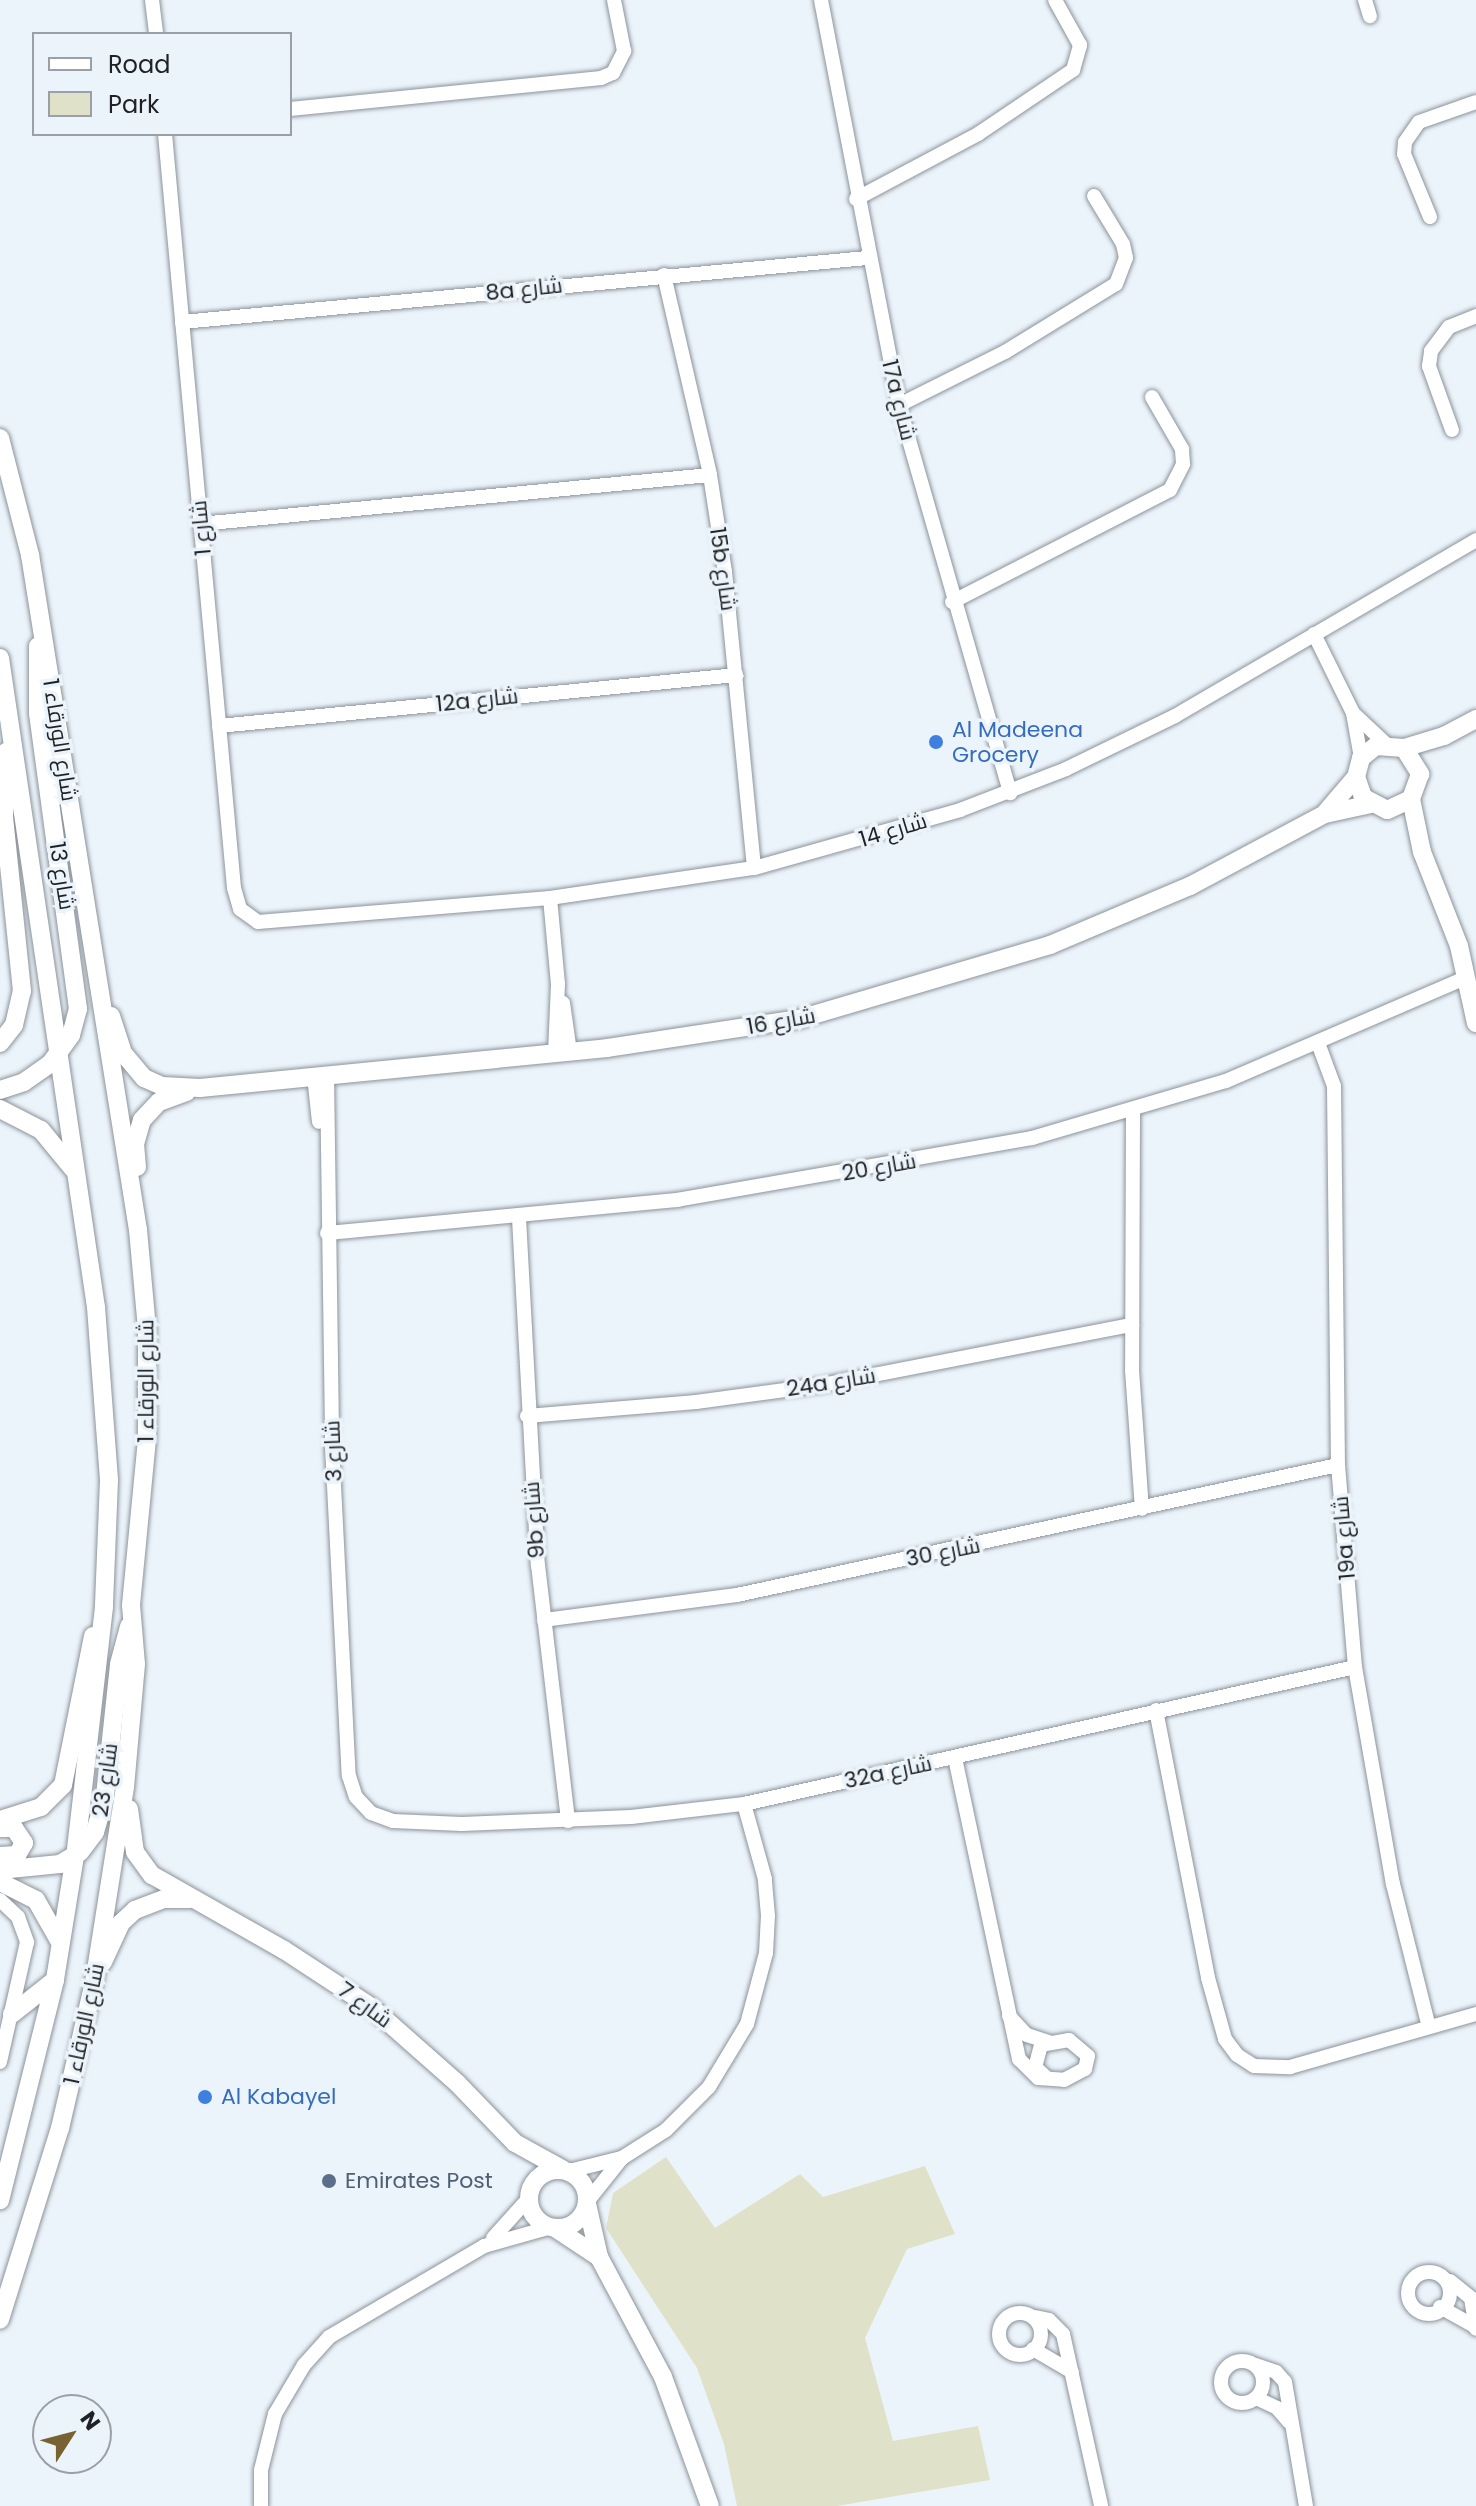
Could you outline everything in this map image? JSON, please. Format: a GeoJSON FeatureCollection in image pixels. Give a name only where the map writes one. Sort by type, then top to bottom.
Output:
{"type":"FeatureCollection","features":[{"type":"Feature","properties":{"kind":"street"},"geometry":{"type":"LineString","coordinates":[[152,0],[156,32]]}},
{"type":"Feature","properties":{"kind":"street"},"geometry":{"type":"LineString","coordinates":[[292,109],[588,81],[613,73],[621,63],[614,0]]}},
{"type":"Feature","properties":{"kind":"street","name":"17a شارع"},"geometry":{"type":"LineString","coordinates":[[821,0],[867,258],[899,405],[952,602],[1010,793]]}},
{"type":"Feature","properties":{"kind":"street"},"geometry":{"type":"LineString","coordinates":[[856,199],[978,134],[1073,70],[1080,45],[1055,0]]}},
{"type":"Feature","properties":{"kind":"street"},"geometry":{"type":"LineString","coordinates":[[1365,0],[1370,16]]}},
{"type":"Feature","properties":{"kind":"street"},"geometry":{"type":"LineString","coordinates":[[1430,217],[1408,166],[1405,142],[1419,122],[1476,102]]}},
{"type":"Feature","properties":{"kind":"street","name":"شارع 1"},"geometry":{"type":"LineString","coordinates":[[165,136],[234,888],[248,917]]}},
{"type":"Feature","properties":{"kind":"street"},"geometry":{"type":"LineString","coordinates":[[899,405],[1005,352],[1116,284],[1126,258],[1123,244],[1094,196]]}},
{"type":"Feature","properties":{"kind":"street","name":"8a شارع"},"geometry":{"type":"LineString","coordinates":[[182,322],[867,258]]}},
{"type":"Feature","properties":{"kind":"street","name":"15b شارع"},"geometry":{"type":"LineString","coordinates":[[664,275],[710,475],[736,675],[754,868]]}},
{"type":"Feature","properties":{"kind":"street"},"geometry":{"type":"LineString","coordinates":[[1452,430],[1429,366],[1431,351],[1449,327],[1476,316]]}},
{"type":"Feature","properties":{"kind":"street"},"geometry":{"type":"LineString","coordinates":[[952,602],[1170,490],[1183,464],[1182,449],[1152,397]]}},
{"type":"Feature","properties":{"kind":"street","name":"شارع الورقاء 1"},"geometry":{"type":"LineString","coordinates":[[0,438],[24,523],[41,623],[138,1230],[147,1318],[147,1439],[132,1620],[136,1664],[125,1787],[94,1982],[60,2128],[0,2320]]}},
{"type":"Feature","properties":{"kind":"street"},"geometry":{"type":"LineString","coordinates":[[200,524],[710,475]]}},
{"type":"Feature","properties":{"kind":"street","name":"شارع 14"},"geometry":{"type":"LineString","coordinates":[[248,917],[269,923],[550,898],[754,868],[1010,793],[1175,716],[1476,540]]}},
{"type":"Feature","properties":{"kind":"street","name":"شارع 13"},"geometry":{"type":"LineString","coordinates":[[0,1090],[33,1077],[57,1057],[76,1022],[79,996],[38,714],[41,623]]}},
{"type":"Feature","properties":{"kind":"street"},"geometry":{"type":"LineString","coordinates":[[1309,637],[1353,713],[1361,758],[1356,777],[1379,807],[1422,852]]}},
{"type":"Feature","properties":{"kind":"street","name":"شارع الورقاء 1"},"geometry":{"type":"LineString","coordinates":[[0,658],[77,1175],[104,1388],[109,1480],[104,1607],[75,1856],[55,1980],[0,2200]]}},
{"type":"Feature","properties":{"kind":"street","name":"12a شارع"},"geometry":{"type":"LineString","coordinates":[[219,726],[736,675]]}},
{"type":"Feature","properties":{"kind":"street"},"geometry":{"type":"LineString","coordinates":[[1353,713],[1395,746],[1420,774]]}},
{"type":"Feature","properties":{"kind":"street"},"geometry":{"type":"LineString","coordinates":[[1361,758],[1457,730],[1476,719]]}},
{"type":"Feature","properties":{"kind":"street"},"geometry":{"type":"LineString","coordinates":[[0,1043],[14,1025],[22,991],[4,818],[10,722]]}},
{"type":"Feature","properties":{"kind":"street"},"geometry":{"type":"LineString","coordinates":[[1457,730],[1420,774],[1411,799],[1422,852],[1449,914],[1476,1023]]}},
{"type":"Feature","properties":{"kind":"street","name":"شارع 16"},"geometry":{"type":"LineString","coordinates":[[1325,814],[1356,777]]}},
{"type":"Feature","properties":{"kind":"street"},"geometry":{"type":"LineString","coordinates":[[1379,807],[1411,799]]}},
{"type":"Feature","properties":{"kind":"street","name":"شارع 16"},"geometry":{"type":"LineString","coordinates":[[98,984],[123,1053],[137,1072],[162,1086],[200,1088],[563,1052],[818,1015],[971,972],[1141,909],[1325,814],[1379,807]]}},
{"type":"Feature","properties":{"kind":"street"},"geometry":{"type":"LineString","coordinates":[[550,898],[563,1052]]}},
{"type":"Feature","properties":{"kind":"street","name":"شارع 20"},"geometry":{"type":"LineString","coordinates":[[327,1233],[519,1218],[829,1176],[1032,1138],[1133,1111],[1318,1043],[1407,1003],[1468,983]]}},
{"type":"Feature","properties":{"kind":"street","name":"19a شارع"},"geometry":{"type":"LineString","coordinates":[[1318,1043],[1334,1086],[1338,1465],[1355,1667],[1393,1884],[1429,2027]]}},
{"type":"Feature","properties":{"kind":"street","name":"شارع 3"},"geometry":{"type":"LineString","coordinates":[[320,1076],[348,1761],[352,1790],[365,1808],[385,1819],[415,1820]]}},
{"type":"Feature","properties":{"kind":"street","name":"شارع 16"},"geometry":{"type":"LineString","coordinates":[[138,1230],[139,1128],[159,1102],[200,1088]]}},
{"type":"Feature","properties":{"kind":"street"},"geometry":{"type":"LineString","coordinates":[[0,1109],[41,1130],[77,1175]]}},
{"type":"Feature","properties":{"kind":"street"},"geometry":{"type":"LineString","coordinates":[[1133,1111],[1132,1325],[1142,1509]]}},
{"type":"Feature","properties":{"kind":"street","name":"9b شارع"},"geometry":{"type":"LineString","coordinates":[[519,1218],[527,1416],[544,1620],[568,1821]]}},
{"type":"Feature","properties":{"kind":"street","name":"24a شارع"},"geometry":{"type":"LineString","coordinates":[[527,1416],[696,1402],[822,1385],[1132,1325]]}},
{"type":"Feature","properties":{"kind":"street","name":"شارع 30"},"geometry":{"type":"LineString","coordinates":[[544,1620],[737,1595],[1338,1465]]}},
{"type":"Feature","properties":{"kind":"street","name":"شارع 23"},"geometry":{"type":"LineString","coordinates":[[0,1820],[41,1807],[63,1785],[85,1659],[104,1607]]}},
{"type":"Feature","properties":{"kind":"street","name":"شارع 23"},"geometry":{"type":"LineString","coordinates":[[75,1856],[95,1832],[103,1809],[119,1664],[132,1620]]}},
{"type":"Feature","properties":{"kind":"street","name":"32a شارع"},"geometry":{"type":"LineString","coordinates":[[415,1820],[568,1821],[744,1804],[1355,1667]]}},
{"type":"Feature","properties":{"kind":"street"},"geometry":{"type":"LineString","coordinates":[[1156,1710],[1208,1978],[1225,2039],[1254,2066],[1290,2067],[1476,2014]]}},
{"type":"Feature","properties":{"kind":"street"},"geometry":{"type":"LineString","coordinates":[[955,1758],[1009,2016],[1019,2059],[1030,2073],[1047,2078],[1072,2078],[1088,2063],[1079,2045],[1049,2042],[1027,2035],[1009,2016]]}},
{"type":"Feature","properties":{"kind":"street","name":"شارع 7"},"geometry":{"type":"LineString","coordinates":[[125,1787],[140,1860],[160,1881],[284,1950],[371,2007],[458,2084],[515,2143],[565,2170]]}},
{"type":"Feature","properties":{"kind":"street"},"geometry":{"type":"LineString","coordinates":[[261,2506],[269,2432],[283,2397],[310,2358],[360,2315],[484,2246],[575,2222],[622,2158],[666,2130],[709,2087],[730,2057],[759,1989],[767,1904],[757,1843],[744,1804]]}},
{"type":"Feature","properties":{"kind":"street"},"geometry":{"type":"LineString","coordinates":[[0,1828],[14,1828],[24,1843],[17,1855],[0,1856]]}},
{"type":"Feature","properties":{"kind":"street"},"geometry":{"type":"LineString","coordinates":[[0,1870],[37,1870],[75,1856]]}},
{"type":"Feature","properties":{"kind":"street"},"geometry":{"type":"LineString","coordinates":[[0,1882],[36,1900],[61,1944]]}},
{"type":"Feature","properties":{"kind":"street"},"geometry":{"type":"LineString","coordinates":[[94,1982],[128,1916],[154,1902],[191,1899]]}},
{"type":"Feature","properties":{"kind":"street"},"geometry":{"type":"LineString","coordinates":[[0,1900],[18,1917],[27,1942],[0,2062]]}},
{"type":"Feature","properties":{"kind":"street"},"geometry":{"type":"LineString","coordinates":[[12,2014],[55,1980]]}},
{"type":"Feature","properties":{"kind":"street"},"geometry":{"type":"LineString","coordinates":[[1047,2078],[1034,2059],[1049,2042]]}},
{"type":"Feature","properties":{"kind":"street","name":"شارع 7"},"geometry":{"type":"LineString","coordinates":[[515,2143],[529,2197]]}},
{"type":"Feature","properties":{"kind":"street"},"geometry":{"type":"LineString","coordinates":[[484,2246],[529,2197],[540,2176],[622,2158]]}},
{"type":"Feature","properties":{"kind":"street"},"geometry":{"type":"LineString","coordinates":[[565,2170],[581,2180],[599,2257],[663,2377],[710,2506]]}},
{"type":"Feature","properties":{"kind":"street"},"geometry":{"type":"LineString","coordinates":[[529,2197],[533,2213],[599,2257]]}},
{"type":"Feature","properties":{"kind":"street"},"geometry":{"type":"LineString","coordinates":[[1450,2281],[1451,2296],[1440,2307],[1413,2311],[1404,2298],[1406,2290],[1427,2274],[1450,2281],[1471,2298],[1476,2328]]}},
{"type":"Feature","properties":{"kind":"street"},"geometry":{"type":"LineString","coordinates":[[1440,2307],[1476,2328]]}},
{"type":"Feature","properties":{"kind":"street"},"geometry":{"type":"LineString","coordinates":[[1033,2349],[1044,2338],[1035,2317]]}},
{"type":"Feature","properties":{"kind":"street"},"geometry":{"type":"LineString","coordinates":[[1072,2372],[1033,2349],[1004,2350],[995,2336],[1008,2318],[1035,2317],[1049,2320],[1063,2334],[1072,2372],[1101,2506]]}},
{"type":"Feature","properties":{"kind":"street"},"geometry":{"type":"LineString","coordinates":[[1291,2426],[1277,2408],[1256,2398],[1231,2399],[1219,2382],[1232,2365],[1256,2365],[1276,2372],[1285,2382],[1306,2506]]}},
{"type":"Feature","properties":{"kind":"street"},"geometry":{"type":"LineString","coordinates":[[1256,2365],[1265,2378],[1256,2398]]}},
{"type":"Feature","properties":{"kind":"green space"},"geometry":{"type":"Polygon","coordinates":[[[666,2157],[715,2228],[800,2174],[823,2197],[925,2166],[955,2234],[907,2249],[865,2338],[893,2441],[978,2426],[990,2480],[837,2506],[737,2506],[724,2444],[697,2368],[606,2228],[613,2193],[666,2157]]]}},
{"type":"Feature","properties":{"kind":"place","name":"Al Madeena Grocery"},"geometry":{"type":"Point","coordinates":[936,742]}},
{"type":"Feature","properties":{"kind":"place","name":"Al Kabayel"},"geometry":{"type":"Point","coordinates":[205,2097]}},
{"type":"Feature","properties":{"kind":"place","name":"Emirates Post"},"geometry":{"type":"Point","coordinates":[329,2181]}}]}
